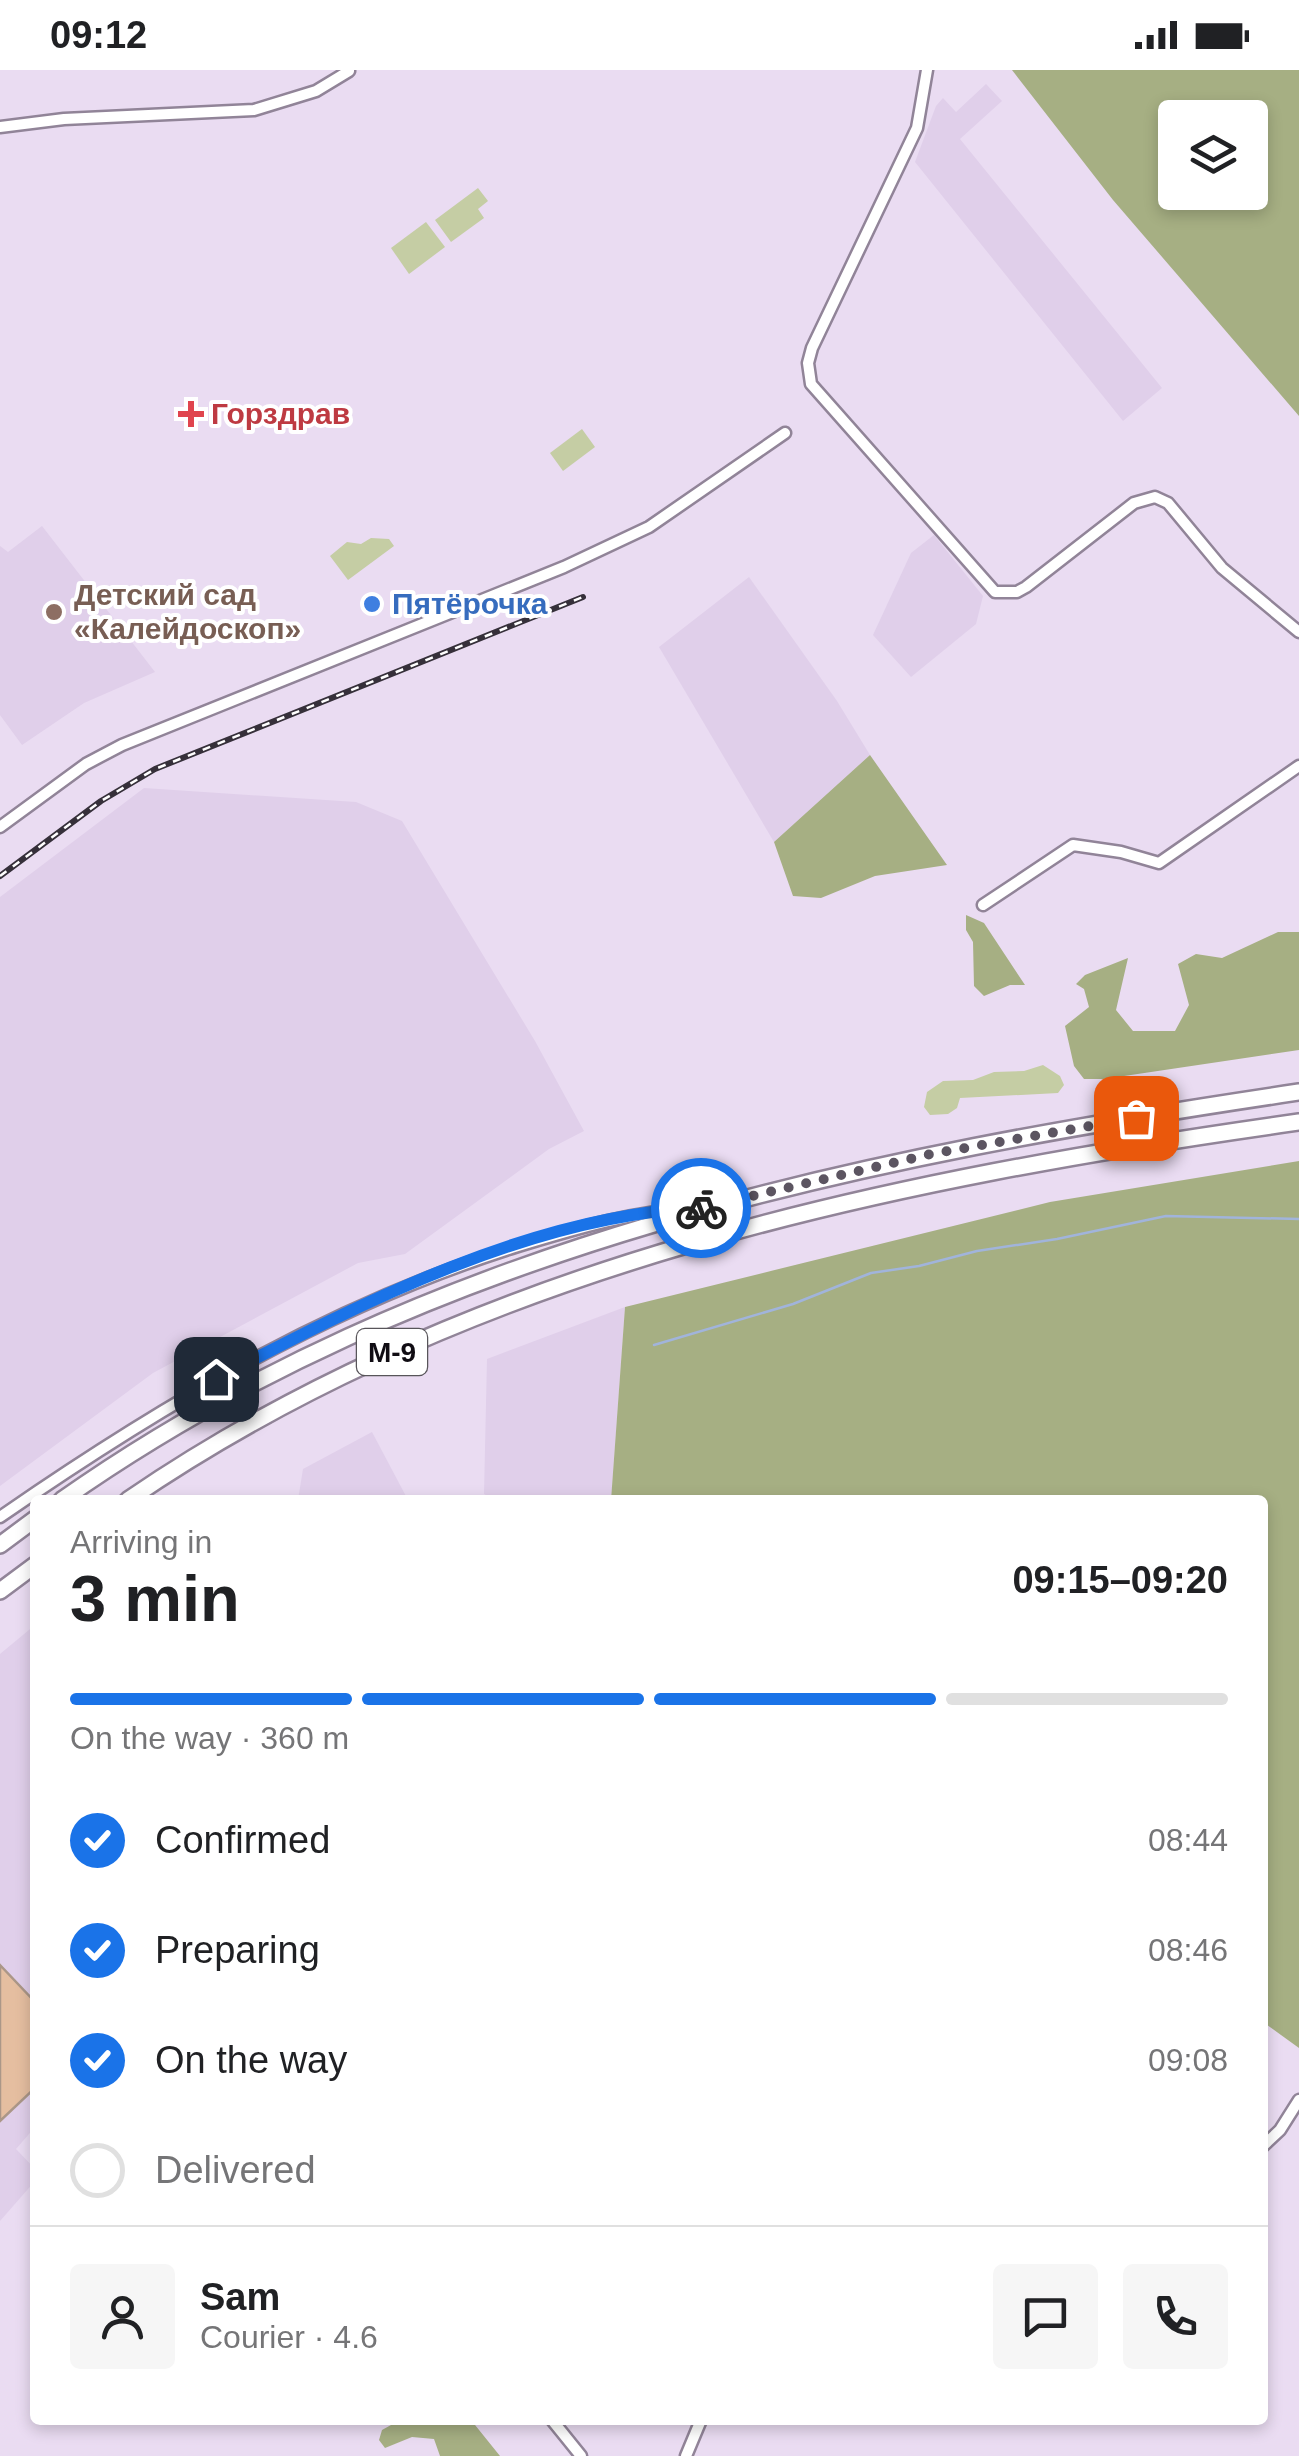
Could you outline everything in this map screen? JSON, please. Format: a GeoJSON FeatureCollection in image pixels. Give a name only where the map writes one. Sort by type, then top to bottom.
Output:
{"type":"FeatureCollection","features":[{"type":"Feature","properties":{"kind":"highway","name":"М-9"},"geometry":{"type":"LineString","coordinates":[[70,1495],[152,1442],[384,1319],[578,1245],[708,1207],[931,1154],[1299,1092]]}},
{"type":"Feature","properties":{"kind":"highway","name":"М-9"},"geometry":{"type":"LineString","coordinates":[[136,1495],[207,1450],[345,1374],[480,1316],[589,1276],[711,1239],[932,1184],[1299,1122]]}},
{"type":"Feature","properties":{"kind":"highway"},"geometry":{"type":"LineString","coordinates":[[0,1545],[30,1523]]}},
{"type":"Feature","properties":{"kind":"highway"},"geometry":{"type":"LineString","coordinates":[[0,1591],[30,1570]]}},
{"type":"Feature","properties":{"kind":"street"},"geometry":{"type":"LineString","coordinates":[[927,70],[916,128],[812,348],[808,374],[819,395],[995,592],[1017,592],[1026,587],[1134,503],[1155,497],[1168,502],[1222,568],[1299,632]]}},
{"type":"Feature","properties":{"kind":"street"},"geometry":{"type":"LineString","coordinates":[[0,128],[64,119],[254,110],[316,91],[349,71]]}},
{"type":"Feature","properties":{"kind":"street"},"geometry":{"type":"LineString","coordinates":[[0,827],[86,764],[122,745],[564,567],[649,527],[785,433]]}},
{"type":"Feature","properties":{"kind":"street"},"geometry":{"type":"LineString","coordinates":[[983,905],[1073,845],[1121,852],[1158,863],[1299,766]]}},
{"type":"Feature","properties":{"kind":"street"},"geometry":{"type":"LineString","coordinates":[[33,1495],[185,1395],[384,1294],[566,1231],[628,1215],[708,1207]]}},
{"type":"Feature","properties":{"kind":"street"},"geometry":{"type":"LineString","coordinates":[[0,1517],[30,1497]]}},
{"type":"Feature","properties":{"kind":"street"},"geometry":{"type":"LineString","coordinates":[[1268,2141],[1280,2130],[1299,2100]]}},
{"type":"Feature","properties":{"kind":"street"},"geometry":{"type":"LineString","coordinates":[[556,2425],[581,2456]]}},
{"type":"Feature","properties":{"kind":"street"},"geometry":{"type":"LineString","coordinates":[[686,2456],[699,2425]]}},
{"type":"Feature","properties":{"kind":"shaded area"},"geometry":{"type":"Polygon","coordinates":[[[986,84],[1002,101],[960,139],[1162,388],[1123,421],[915,162],[936,106],[943,98],[956,112],[986,84]]]}},
{"type":"Feature","properties":{"kind":"shaded area","name":"Детский сад «Калейдоскоп»"},"geometry":{"type":"Polygon","coordinates":[[[42,526],[155,672],[84,703],[22,745],[0,715],[0,546],[8,552],[42,526]]]}},
{"type":"Feature","properties":{"kind":"shaded area"},"geometry":{"type":"Polygon","coordinates":[[[934,535],[983,596],[976,624],[911,677],[873,635],[911,553],[934,535]]]}},
{"type":"Feature","properties":{"kind":"shaded area"},"geometry":{"type":"Polygon","coordinates":[[[749,577],[837,701],[870,755],[774,842],[659,647],[749,577]]]}},
{"type":"Feature","properties":{"kind":"shaded area"},"geometry":{"type":"Polygon","coordinates":[[[144,788],[356,802],[402,821],[535,1041],[584,1131],[549,1149],[405,1254],[358,1263],[153,1373],[0,1486],[0,897],[144,788]]]}},
{"type":"Feature","properties":{"kind":"shaded area"},"geometry":{"type":"Polygon","coordinates":[[[625,1307],[611,1495],[484,1494],[487,1359],[625,1307]]]}},
{"type":"Feature","properties":{"kind":"shaded area"},"geometry":{"type":"Polygon","coordinates":[[[372,1432],[405,1495],[299,1495],[303,1469],[372,1432]]]}},
{"type":"Feature","properties":{"kind":"shaded area"},"geometry":{"type":"Polygon","coordinates":[[[30,1629],[30,2133],[16,2149],[30,2164],[30,2187],[0,2221],[0,1654],[30,1629]]]}},
{"type":"Feature","properties":{"kind":"green space"},"geometry":{"type":"Polygon","coordinates":[[[1012,70],[1299,70],[1299,416],[1113,200],[1012,70]]]}},
{"type":"Feature","properties":{"kind":"green space"},"geometry":{"type":"Polygon","coordinates":[[[478,188],[488,201],[478,209],[484,218],[451,242],[435,220],[478,188]]]}},
{"type":"Feature","properties":{"kind":"green space"},"geometry":{"type":"Polygon","coordinates":[[[426,222],[445,247],[409,274],[391,248],[426,222]]]}},
{"type":"Feature","properties":{"kind":"green space"},"geometry":{"type":"Polygon","coordinates":[[[582,429],[595,447],[563,471],[550,453],[582,429]]]}},
{"type":"Feature","properties":{"kind":"green space"},"geometry":{"type":"Polygon","coordinates":[[[371,538],[389,539],[394,546],[348,580],[330,556],[347,542],[361,544],[371,538]]]}},
{"type":"Feature","properties":{"kind":"green space"},"geometry":{"type":"Polygon","coordinates":[[[870,755],[947,865],[875,876],[821,898],[793,896],[774,842],[870,755]]]}},
{"type":"Feature","properties":{"kind":"green space"},"geometry":{"type":"Polygon","coordinates":[[[966,915],[984,923],[1025,985],[1010,985],[984,996],[974,986],[973,942],[966,930],[966,915]]]}},
{"type":"Feature","properties":{"kind":"green space"},"geometry":{"type":"Polygon","coordinates":[[[1278,932],[1299,932],[1299,1050],[1104,1079],[1084,1079],[1074,1066],[1065,1026],[1089,1007],[1084,989],[1076,984],[1085,975],[1128,958],[1116,1010],[1133,1031],[1175,1031],[1189,1005],[1178,964],[1196,954],[1222,958],[1278,932]]]}},
{"type":"Feature","properties":{"kind":"green space"},"geometry":{"type":"Polygon","coordinates":[[[1043,1065],[1060,1076],[1064,1085],[1058,1093],[960,1098],[957,1108],[948,1114],[930,1115],[924,1107],[927,1092],[943,1081],[973,1080],[994,1072],[1024,1071],[1043,1065]]]}},
{"type":"Feature","properties":{"kind":"green space"},"geometry":{"type":"Polygon","coordinates":[[[1299,1161],[1299,2048],[1268,2026],[1268,1495],[611,1495],[625,1307],[1050,1202],[1299,1161]]]}},
{"type":"Feature","properties":{"kind":"green space"},"geometry":{"type":"Polygon","coordinates":[[[391,2425],[475,2425],[500,2456],[440,2456],[434,2439],[412,2437],[385,2448],[379,2440],[382,2430],[391,2425]]]}},
{"type":"Feature","properties":{"kind":"building"},"geometry":{"type":"Polygon","coordinates":[[[0,1965],[30,1997],[30,2093],[0,2121],[0,1965]]]}},
{"type":"Feature","properties":{"kind":"waterway"},"geometry":{"type":"LineString","coordinates":[[654,1345],[793,1304],[871,1273],[977,1251],[1166,1216],[1299,1219]]}},
{"type":"Feature","properties":{"kind":"railway"},"geometry":{"type":"LineString","coordinates":[[0,876],[101,801],[155,769],[583,597]]}},
{"type":"Feature","properties":{"kind":"way so far"},"geometry":{"type":"LineString","coordinates":[[701,1208],[931,1154],[1136,1118]]}},
{"type":"Feature","properties":{"kind":"place","name":"Горздрав"},"geometry":{"type":"Point","coordinates":[191,414]}},
{"type":"Feature","properties":{"kind":"place","name":"Пятёрочка"},"geometry":{"type":"Point","coordinates":[372,604]}},
{"type":"Feature","properties":{"kind":"place","name":"Детский сад «Калейдоскоп»"},"geometry":{"type":"Point","coordinates":[54,612]}},
{"type":"Feature","properties":{"kind":"route"},"geometry":{"type":"LineString","coordinates":[[216,1379],[384,1294],[480,1258],[628,1215],[701,1208]]}}]}
